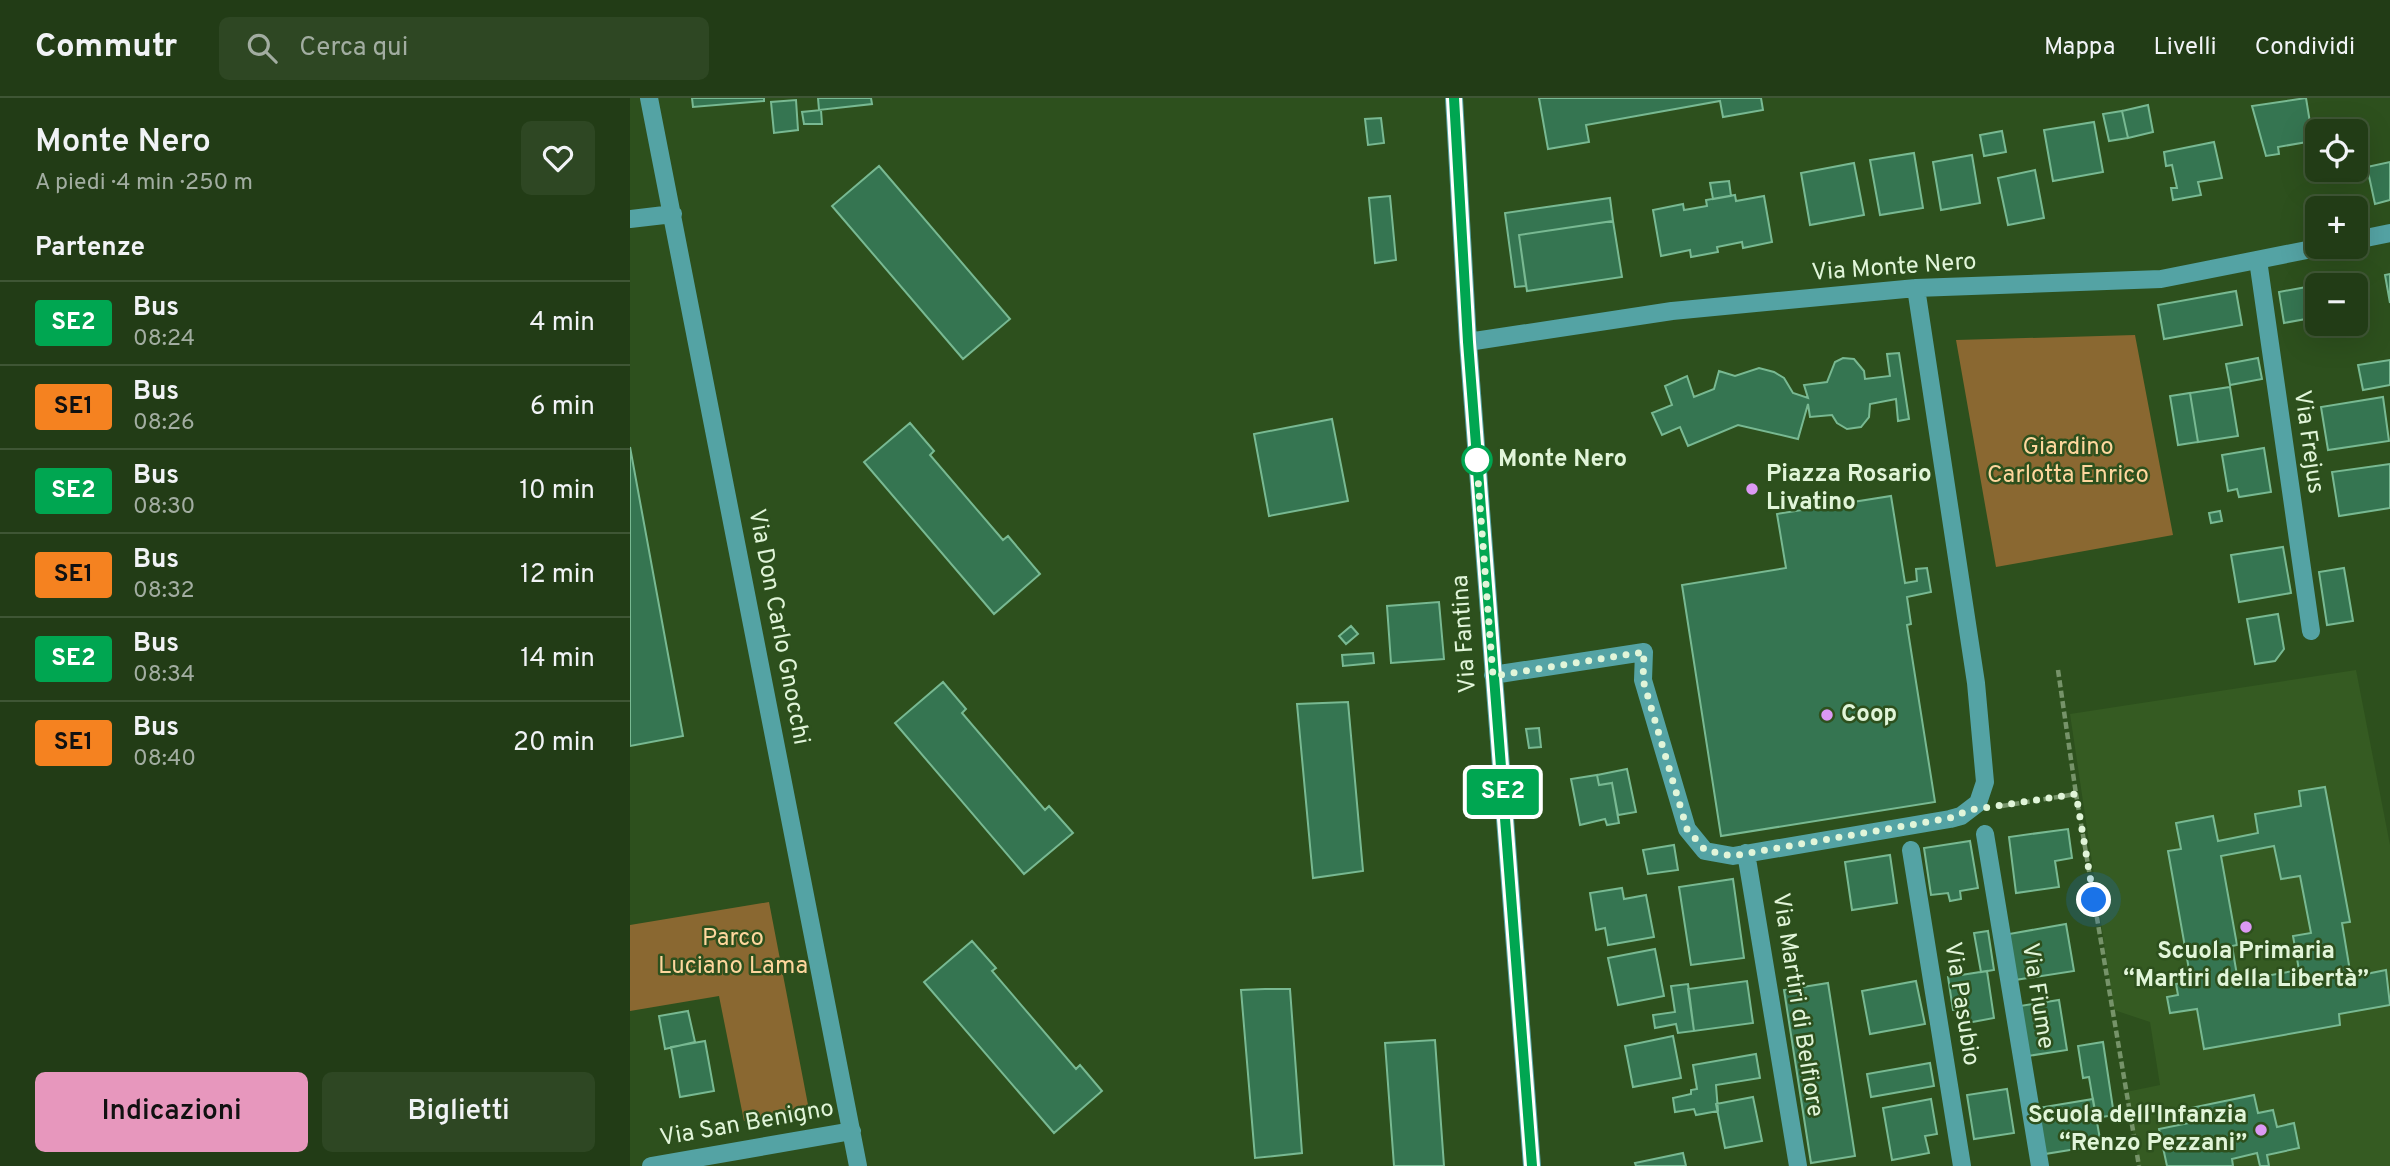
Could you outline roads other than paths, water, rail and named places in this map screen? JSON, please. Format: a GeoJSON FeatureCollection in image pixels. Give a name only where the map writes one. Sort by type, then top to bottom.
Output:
{"type":"FeatureCollection","features":[{"type":"Feature","properties":{"kind":"street","name":"Via Don Carlo Gnocchi"},"geometry":{"type":"LineString","coordinates":[[649,98],[674,214],[858,1166]]}},
{"type":"Feature","properties":{"kind":"street","name":"Via Fantina"},"geometry":{"type":"LineString","coordinates":[[1454,98],[1468,342],[1530,1112],[1532,1166]]}},
{"type":"Feature","properties":{"kind":"street"},"geometry":{"type":"LineString","coordinates":[[630,219],[674,214]]}},
{"type":"Feature","properties":{"kind":"street"},"geometry":{"type":"LineString","coordinates":[[2368,238],[2390,233]]}},
{"type":"Feature","properties":{"kind":"street","name":"Via Monte Nero"},"geometry":{"type":"LineString","coordinates":[[1468,342],[1672,311],[1916,288],[2139,281],[2305,250]]}},
{"type":"Feature","properties":{"kind":"street","name":"Via Frejus"},"geometry":{"type":"LineString","coordinates":[[2258,260],[2311,631]]}},
{"type":"Feature","properties":{"kind":"street"},"geometry":{"type":"LineString","coordinates":[[1493,676],[1644,652],[1643,680],[1687,829],[1700,846],[1718,856],[1950,818],[1970,810],[1978,803],[1985,782],[1976,683],[1916,288]]}},
{"type":"Feature","properties":{"kind":"street","name":"Via Fiume"},"geometry":{"type":"LineString","coordinates":[[1985,834],[2040,1166]]}},
{"type":"Feature","properties":{"kind":"street","name":"Via Pasubio"},"geometry":{"type":"LineString","coordinates":[[1911,850],[1962,1166]]}},
{"type":"Feature","properties":{"kind":"street","name":"Via Martiri di Belfiore"},"geometry":{"type":"LineString","coordinates":[[1746,853],[1798,1166]]}},
{"type":"Feature","properties":{"kind":"street","name":"Via San Benigno"},"geometry":{"type":"LineString","coordinates":[[651,1166],[852,1131]]}},
{"type":"Feature","properties":{"kind":"place","name":"Monte Nero"},"geometry":{"type":"Point","coordinates":[1477,460]}},
{"type":"Feature","properties":{"kind":"place","name":"Piazza Rosario Livatino"},"geometry":{"type":"Point","coordinates":[1752,489]}},
{"type":"Feature","properties":{"kind":"place","name":"Coop"},"geometry":{"type":"Point","coordinates":[1827,715]}},
{"type":"Feature","properties":{"kind":"place","name":"Scuola Primaria “Martiri della Libertà”"},"geometry":{"type":"Point","coordinates":[2246,927]}},
{"type":"Feature","properties":{"kind":"place","name":"Scuola dell'Infanzia “Renzo Pezzani”"},"geometry":{"type":"Point","coordinates":[2261,1130]}},
{"type":"Feature","properties":{"kind":"park label","name":"Giardino Carlotta Enrico"},"geometry":{"type":"Point","coordinates":[2068,462]}},
{"type":"Feature","properties":{"kind":"park label","name":"Parco Luciano Lama"},"geometry":{"type":"Point","coordinates":[733,953]}}]}
